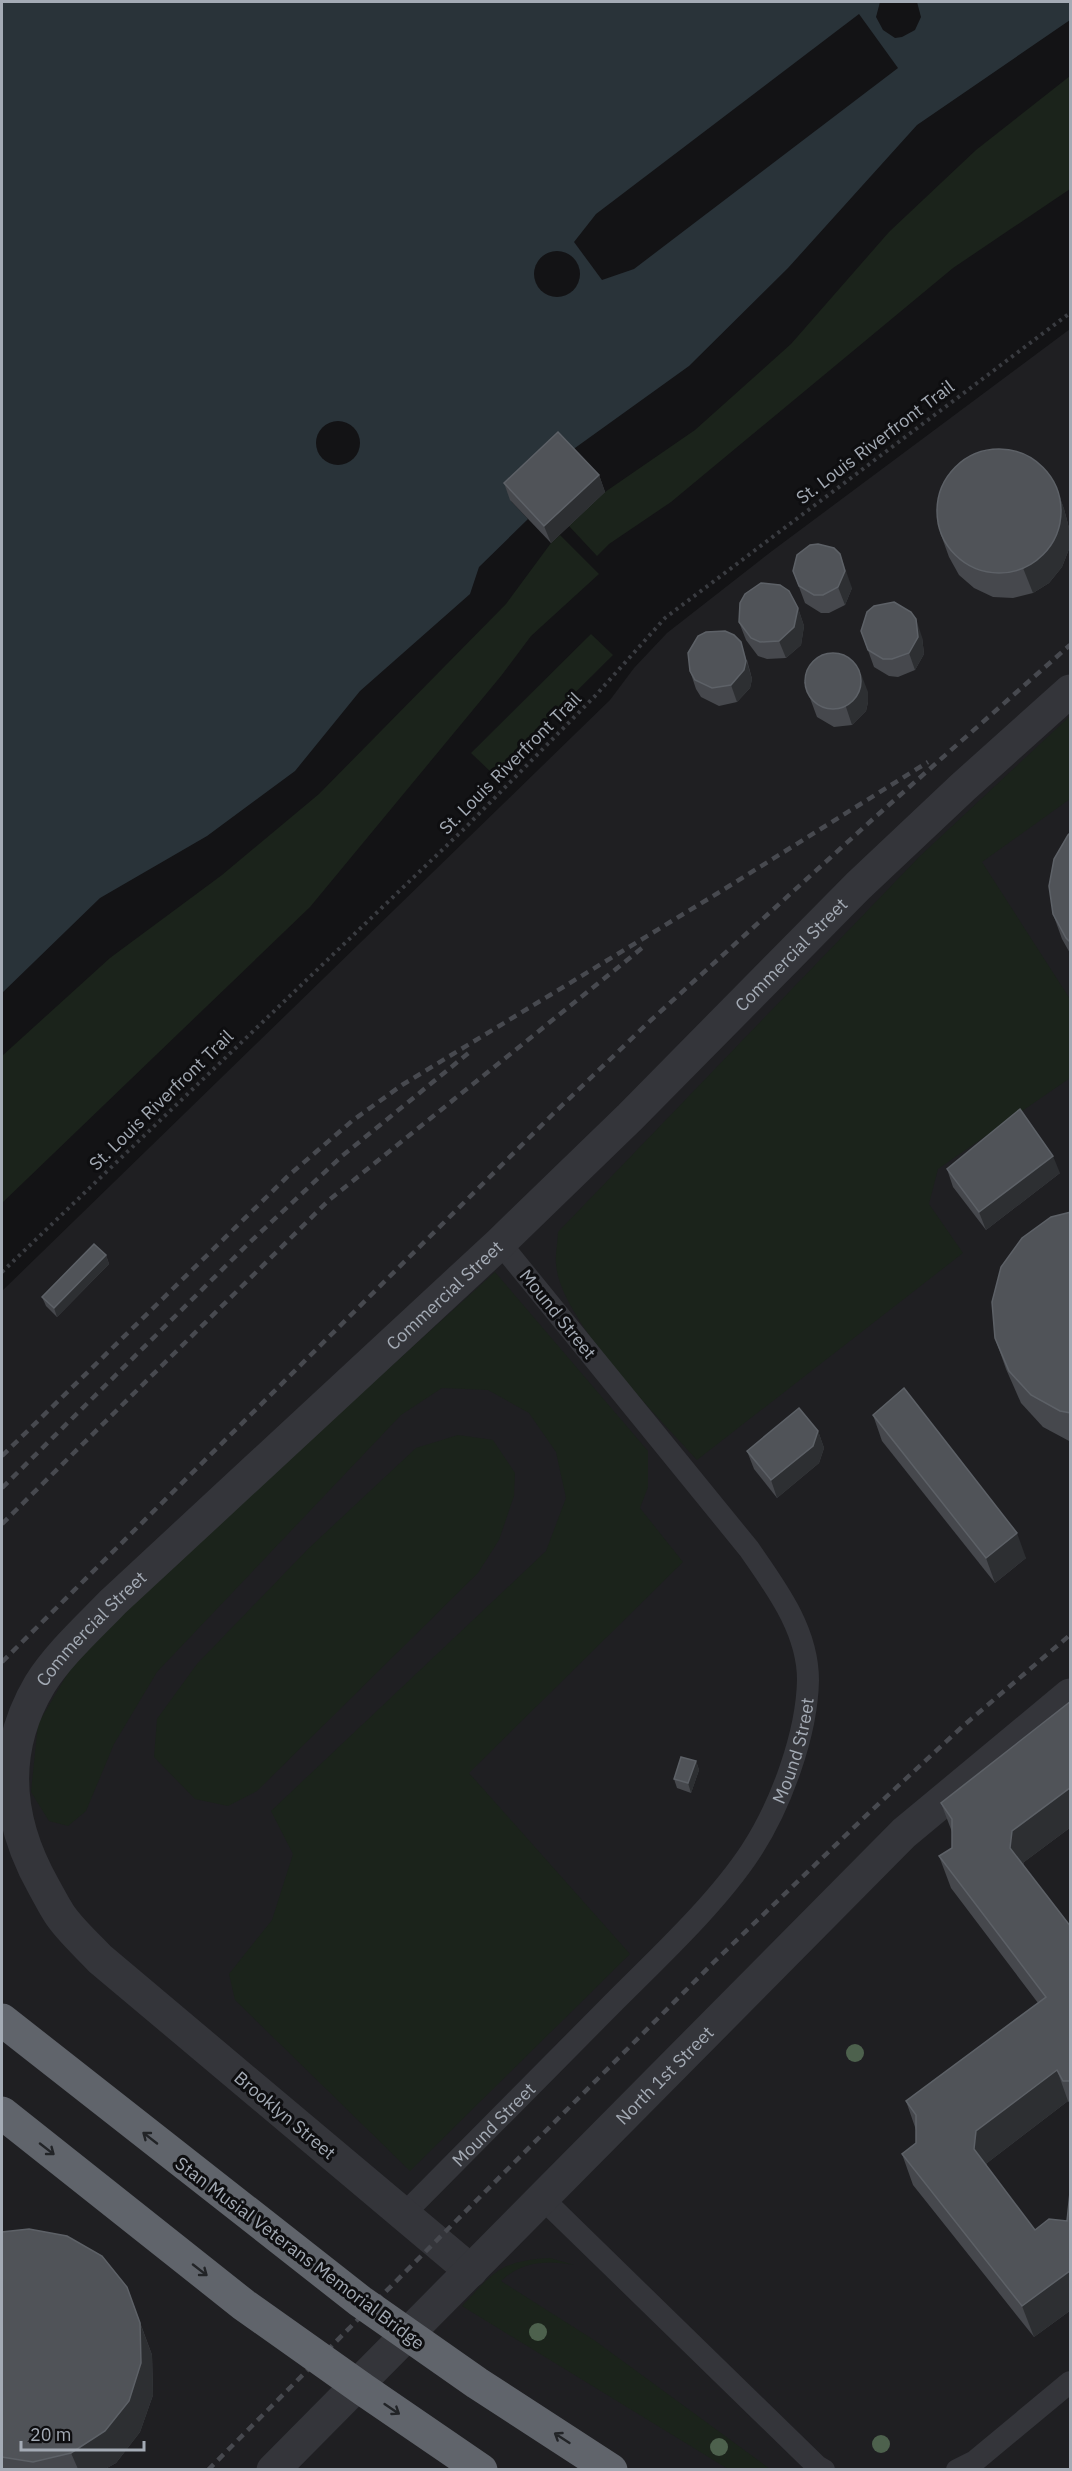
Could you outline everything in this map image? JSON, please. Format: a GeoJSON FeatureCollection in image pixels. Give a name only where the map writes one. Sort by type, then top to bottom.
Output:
{"type":"FeatureCollection","features":[{"type":"Feature","properties":{"kind":"highway","name":"Stan Musial Veterans Memorial Bridge"},"geometry":{"type":"LineString","coordinates":[[2,2020],[360,2301],[477,2383],[611,2469]]}},
{"type":"Feature","properties":{"kind":"highway"},"geometry":{"type":"LineString","coordinates":[[2,2113],[244,2305],[354,2384],[481,2469]]}},
{"type":"Feature","properties":{"kind":"street","name":"Commercial Street"},"geometry":{"type":"LineString","coordinates":[[100,1959],[60,1915],[28,1858],[12,1808],[10,1763],[20,1719],[40,1683],[75,1641],[113,1602],[500,1243],[630,1117],[858,886],[963,787],[1071,691]]}},
{"type":"Feature","properties":{"kind":"street","name":"North 1st Street"},"geometry":{"type":"LineString","coordinates":[[273,2469],[904,1833],[1071,1695]]}},
{"type":"Feature","properties":{"kind":"street","name":"Brooklyn Street"},"geometry":{"type":"LineString","coordinates":[[100,1959],[471,2271]]}},
{"type":"Feature","properties":{"kind":"lane","name":"Mound Street"},"geometry":{"type":"LineString","coordinates":[[403,2215],[719,1893],[751,1850],[773,1810],[787,1776],[804,1718],[808,1678],[800,1635],[781,1594],[749,1549],[500,1243]]}},
{"type":"Feature","properties":{"kind":"lane"},"geometry":{"type":"LineString","coordinates":[[542,2198],[817,2466],[824,2469]]}},
{"type":"Feature","properties":{"kind":"lane"},"geometry":{"type":"LineString","coordinates":[[957,2469],[975,2461],[1071,2382]]}},
{"type":"Feature","properties":{"kind":"path","name":"St. Louis Riverfront Trail"},"geometry":{"type":"LineString","coordinates":[[2,1272],[465,828],[596,695],[665,618],[1071,313]]}},
{"type":"Feature","properties":{"kind":"shaded area"},"geometry":{"type":"Polygon","coordinates":[[[2,2],[1070,2],[1070,20],[917,125],[788,268],[689,366],[568,453],[511,501],[528,519],[479,567],[470,594],[360,691],[295,771],[207,836],[100,898],[2,993],[2,2]]]}},
{"type":"Feature","properties":{"kind":"shaded area"},"geometry":{"type":"Polygon","coordinates":[[[1070,76],[1070,189],[953,268],[671,502],[609,544],[597,556],[569,526],[605,492],[695,430],[791,344],[889,232],[976,150],[1070,76]]]}},
{"type":"Feature","properties":{"kind":"shaded area"},"geometry":{"type":"Polygon","coordinates":[[[1070,329],[1070,2469],[2,2470],[2,1291],[610,700],[634,668],[667,633],[772,551],[1070,329]]]}},
{"type":"Feature","properties":{"kind":"shaded area"},"geometry":{"type":"Polygon","coordinates":[[[560,535],[599,574],[531,636],[501,676],[310,907],[2,1203],[2,1056],[110,958],[222,875],[319,794],[506,604],[551,543],[560,535]]]}},
{"type":"Feature","properties":{"kind":"shaded area"},"geometry":{"type":"Polygon","coordinates":[[[591,634],[613,655],[493,774],[471,753],[591,634]]]}},
{"type":"Feature","properties":{"kind":"shaded area"},"geometry":{"type":"Polygon","coordinates":[[[1070,716],[1070,799],[982,862],[1070,999],[1070,1078],[938,1169],[929,1204],[963,1253],[697,1460],[614,1367],[574,1312],[562,1287],[556,1264],[558,1232],[920,856],[1070,716]]]}},
{"type":"Feature","properties":{"kind":"shaded area"},"geometry":{"type":"Polygon","coordinates":[[[495,1272],[648,1451],[648,1487],[640,1508],[683,1562],[469,1773],[630,1954],[410,2171],[235,2000],[229,1974],[272,1920],[293,1854],[271,1811],[546,1551],[566,1498],[556,1452],[529,1413],[488,1390],[442,1388],[401,1415],[157,1672],[114,1744],[86,1811],[68,1826],[49,1821],[31,1792],[38,1724],[75,1661],[128,1605],[495,1272]]]}},
{"type":"Feature","properties":{"kind":"shaded area"},"geometry":{"type":"Polygon","coordinates":[[[458,1435],[493,1440],[515,1473],[514,1496],[499,1540],[478,1573],[257,1791],[228,1806],[195,1799],[154,1757],[157,1719],[197,1664],[308,1549],[416,1448],[458,1435]]]}},
{"type":"Feature","properties":{"kind":"shaded area"},"geometry":{"type":"Polygon","coordinates":[[[550,2258],[574,2265],[545,2263],[526,2266],[509,2274],[501,2281],[594,2340],[770,2469],[728,2469],[462,2306],[491,2276],[509,2265],[533,2259],[550,2258]]]}},
{"type":"Feature","properties":{"kind":"pier"},"geometry":{"type":"Polygon","coordinates":[[[880,2],[917,2],[921,17],[915,30],[895,38],[883,30],[876,17],[880,2]]]}},
{"type":"Feature","properties":{"kind":"pier"},"geometry":{"type":"Polygon","coordinates":[[[859,14],[898,68],[634,269],[602,280],[574,242],[596,214],[859,14]]]}},
{"type":"Feature","properties":{"kind":"pier"},"geometry":{"type":"Polygon","coordinates":[[[557,251],[573,258],[580,274],[573,290],[557,297],[541,290],[534,274],[541,258],[557,251]]]}},
{"type":"Feature","properties":{"kind":"pier"},"geometry":{"type":"Polygon","coordinates":[[[338,421],[347,422],[354,427],[359,434],[359,452],[354,459],[347,464],[338,465],[329,464],[322,459],[317,452],[316,443],[317,434],[322,427],[329,422],[338,421]]]}},
{"type":"Feature","properties":{"kind":"building"},"geometry":{"type":"Polygon","coordinates":[[[558,432],[599,475],[544,526],[504,483],[558,432]]]}},
{"type":"Feature","properties":{"kind":"building"},"geometry":{"type":"Polygon","coordinates":[[[999,449],[1023,454],[1043,467],[1056,487],[1061,511],[1056,535],[1043,555],[1023,568],[999,573],[975,568],[955,555],[942,535],[937,511],[942,487],[955,467],[975,454],[999,449]]]}},
{"type":"Feature","properties":{"kind":"building"},"geometry":{"type":"Polygon","coordinates":[[[818,544],[834,548],[840,554],[845,571],[838,587],[823,595],[814,595],[799,586],[793,571],[797,555],[810,545],[818,544]]]}},
{"type":"Feature","properties":{"kind":"building"},"geometry":{"type":"Polygon","coordinates":[[[761,583],[780,585],[789,591],[798,608],[794,627],[779,641],[760,642],[751,638],[739,622],[740,603],[745,594],[761,583]]]}},
{"type":"Feature","properties":{"kind":"building"},"geometry":{"type":"Polygon","coordinates":[[[894,602],[911,612],[916,619],[918,637],[909,653],[892,659],[883,659],[868,650],[861,631],[867,612],[874,606],[894,602]]]}},
{"type":"Feature","properties":{"kind":"building"},"geometry":{"type":"Polygon","coordinates":[[[725,631],[734,635],[741,642],[746,661],[744,670],[731,685],[712,688],[695,680],[690,671],[688,653],[698,636],[706,632],[725,631]]]}},
{"type":"Feature","properties":{"kind":"building"},"geometry":{"type":"Polygon","coordinates":[[[828,653],[838,653],[853,661],[859,670],[861,681],[859,692],[853,701],[838,709],[828,709],[817,704],[810,697],[805,686],[805,676],[810,665],[817,658],[828,653]]]}},
{"type":"Feature","properties":{"kind":"building"},"geometry":{"type":"Polygon","coordinates":[[[1071,832],[1071,943],[1053,914],[1049,886],[1054,859],[1071,832]]]}},
{"type":"Feature","properties":{"kind":"building"},"geometry":{"type":"Polygon","coordinates":[[[1020,1109],[1053,1156],[979,1212],[947,1169],[1020,1109]]]}},
{"type":"Feature","properties":{"kind":"building"},"geometry":{"type":"Polygon","coordinates":[[[1071,1212],[1071,1413],[1060,1411],[1031,1395],[1009,1371],[995,1338],[992,1302],[1001,1267],[1022,1238],[1051,1217],[1071,1212]]]}},
{"type":"Feature","properties":{"kind":"building"},"geometry":{"type":"Polygon","coordinates":[[[94,1244],[106,1255],[54,1308],[42,1297],[94,1244]]]}},
{"type":"Feature","properties":{"kind":"building"},"geometry":{"type":"Polygon","coordinates":[[[904,1388],[1017,1533],[986,1558],[873,1415],[904,1388]]]}},
{"type":"Feature","properties":{"kind":"building"},"geometry":{"type":"Polygon","coordinates":[[[799,1408],[818,1431],[813,1446],[771,1480],[747,1451],[799,1408]]]}},
{"type":"Feature","properties":{"kind":"building"},"geometry":{"type":"Polygon","coordinates":[[[1071,1701],[1071,1787],[1012,1831],[1010,1848],[1071,1927],[1071,2081],[1063,2081],[1057,2070],[976,2131],[974,2149],[1035,2230],[1049,2219],[1067,2221],[1071,2183],[1071,2270],[1022,2306],[902,2154],[916,2143],[916,2115],[906,2101],[1046,1997],[939,1856],[952,1848],[952,1819],[941,1803],[1071,1701]]]}},
{"type":"Feature","properties":{"kind":"building"},"geometry":{"type":"Polygon","coordinates":[[[681,1757],[696,1761],[688,1783],[674,1779],[681,1757]]]}},
{"type":"Feature","properties":{"kind":"building"},"geometry":{"type":"Polygon","coordinates":[[[29,2229],[67,2236],[102,2256],[127,2287],[140,2323],[141,2363],[129,2401],[105,2431],[71,2453],[33,2462],[2,2457],[2,2232],[29,2229]]]}},
{"type":"Feature","properties":{"kind":"railway"},"geometry":{"type":"LineString","coordinates":[[2,1662],[552,1115],[650,1021],[1070,645]]}},
{"type":"Feature","properties":{"kind":"railway"},"geometry":{"type":"LineString","coordinates":[[2,1456],[288,1176],[352,1121],[402,1085],[928,762]]}},
{"type":"Feature","properties":{"kind":"railway"},"geometry":{"type":"LineString","coordinates":[[2,1524],[329,1200],[642,948]]}},
{"type":"Feature","properties":{"kind":"railway"},"geometry":{"type":"LineString","coordinates":[[2,1488],[249,1243],[342,1156],[471,1051]]}},
{"type":"Feature","properties":{"kind":"railway"},"geometry":{"type":"LineString","coordinates":[[208,2470],[715,1961],[963,1726],[1070,1635]]}}]}
